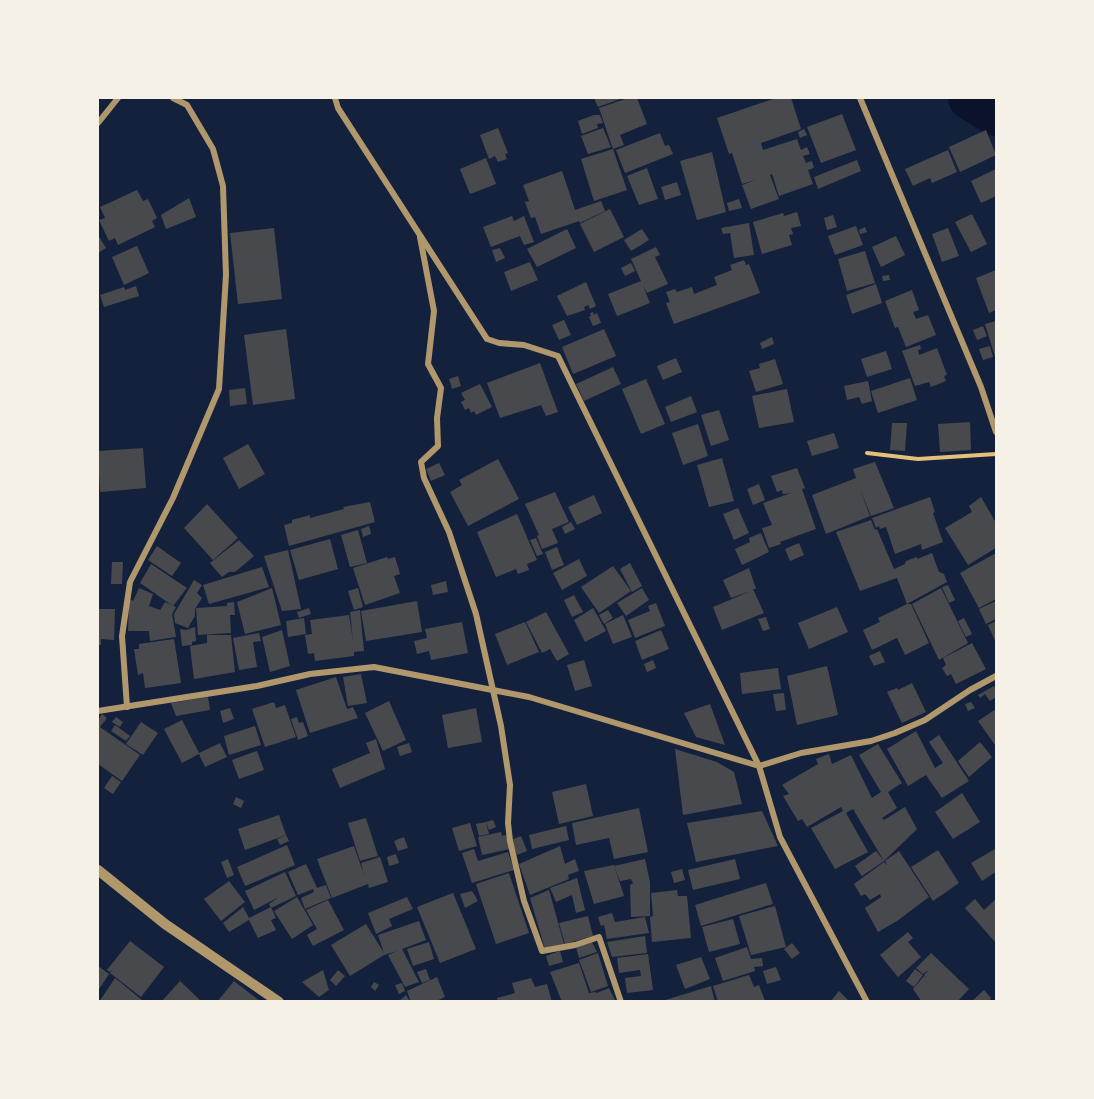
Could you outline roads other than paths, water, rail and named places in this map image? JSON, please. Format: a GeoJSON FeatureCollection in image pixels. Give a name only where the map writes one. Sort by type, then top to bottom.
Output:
{"type":"FeatureCollection","features":[{"type":"Feature","properties":{"kind":"street"},"geometry":{"type":"LineString","coordinates":[[98,123],[118,98]]}},
{"type":"Feature","properties":{"kind":"street"},"geometry":{"type":"LineString","coordinates":[[128,707],[122,636],[129,582],[173,498],[219,389],[226,275],[223,186],[213,149],[186,105],[173,98]]}},
{"type":"Feature","properties":{"kind":"street"},"geometry":{"type":"LineString","coordinates":[[335,98],[338,108],[487,339],[499,343],[524,345],[558,356],[759,766],[780,837],[867,1002]]}},
{"type":"Feature","properties":{"kind":"street"},"geometry":{"type":"LineString","coordinates":[[860,98],[981,387],[996,432]]}},
{"type":"Feature","properties":{"kind":"street"},"geometry":{"type":"LineString","coordinates":[[420,233],[434,311],[428,364],[441,388],[437,418],[438,446],[421,462],[424,478],[449,532],[476,614],[501,726],[510,785],[508,823],[510,841],[524,901],[542,951],[575,945],[599,937],[621,1002]]}},
{"type":"Feature","properties":{"kind":"street"},"geometry":{"type":"LineString","coordinates":[[98,711],[257,686],[310,674],[374,668],[530,698],[759,766],[801,753],[859,743],[895,733],[925,720],[996,676]]}},
{"type":"Feature","properties":{"kind":"street"},"geometry":{"type":"LineString","coordinates":[[98,873],[165,924],[279,1002]]}},
{"type":"Feature","properties":{"kind":"waterway"},"geometry":{"type":"LineString","coordinates":[[970,98],[996,114]]}}]}
